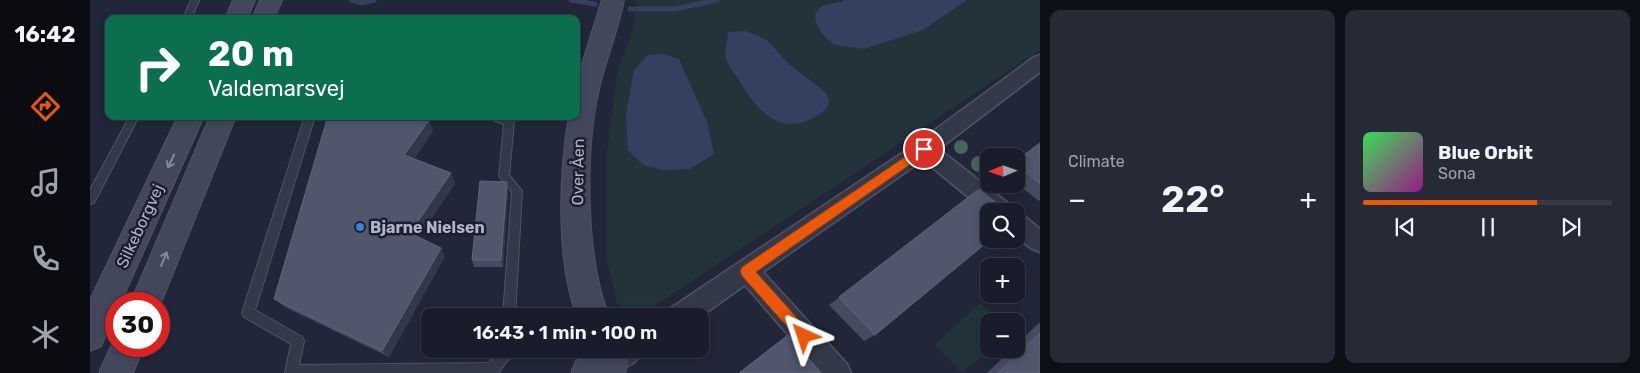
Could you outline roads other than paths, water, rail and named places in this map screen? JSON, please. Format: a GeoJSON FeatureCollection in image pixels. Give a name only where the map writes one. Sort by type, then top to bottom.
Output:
{"type":"FeatureCollection","features":[{"type":"Feature","properties":{"kind":"main road"},"geometry":{"type":"LineString","coordinates":[[238,15],[244,0]]}},
{"type":"Feature","properties":{"kind":"main road"},"geometry":{"type":"LineString","coordinates":[[265,15],[271,0]]}},
{"type":"Feature","properties":{"kind":"main road","name":"Over Åen"},"geometry":{"type":"LineString","coordinates":[[589,308],[578,259],[577,145],[590,74],[610,19],[613,0]]}},
{"type":"Feature","properties":{"kind":"main road","name":"Silkeborgvej"},"geometry":{"type":"LineString","coordinates":[[90,335],[189,120]]}},
{"type":"Feature","properties":{"kind":"main road","name":"Silkeborgvej"},"geometry":{"type":"LineString","coordinates":[[150,292],[221,120]]}},
{"type":"Feature","properties":{"kind":"main road"},"geometry":{"type":"LineString","coordinates":[[116,373],[123,357]]}},
{"type":"Feature","properties":{"kind":"street"},"geometry":{"type":"LineString","coordinates":[[692,308],[924,149],[1040,63]]}},
{"type":"Feature","properties":{"kind":"street"},"geometry":{"type":"LineString","coordinates":[[924,149],[992,203]]}},
{"type":"Feature","properties":{"kind":"street"},"geometry":{"type":"LineString","coordinates":[[1025,230],[1040,242]]}},
{"type":"Feature","properties":{"kind":"street"},"geometry":{"type":"LineString","coordinates":[[747,271],[838,373]]}},
{"type":"Feature","properties":{"kind":"lane"},"geometry":{"type":"LineString","coordinates":[[189,15],[195,0]]}},
{"type":"Feature","properties":{"kind":"lane"},"geometry":{"type":"LineString","coordinates":[[90,200],[133,120]]}},
{"type":"Feature","properties":{"kind":"lane"},"geometry":{"type":"LineString","coordinates":[[309,120],[248,313],[298,341],[292,372],[492,371],[502,358]]}},
{"type":"Feature","properties":{"kind":"lane"},"geometry":{"type":"LineString","coordinates":[[503,120],[509,122],[504,176],[517,191],[510,308]]}},
{"type":"Feature","properties":{"kind":"water"},"geometry":{"type":"Polygon","coordinates":[[[845,0],[967,0],[923,30],[864,49],[835,45],[823,35],[816,23],[815,14],[822,6],[845,0]]]}},
{"type":"Feature","properties":{"kind":"water"},"geometry":{"type":"Polygon","coordinates":[[[747,31],[767,40],[788,63],[825,92],[829,99],[828,107],[801,123],[789,124],[778,122],[767,116],[749,95],[727,62],[728,32],[747,31]]]}},
{"type":"Feature","properties":{"kind":"water"},"geometry":{"type":"Polygon","coordinates":[[[664,54],[679,59],[707,122],[714,154],[690,169],[662,170],[643,165],[628,150],[626,115],[634,70],[648,55],[664,54]]]}},
{"type":"Feature","properties":{"kind":"waterway"},"geometry":{"type":"LineString","coordinates":[[352,0],[362,3],[374,0]]}},
{"type":"Feature","properties":{"kind":"waterway"},"geometry":{"type":"LineString","coordinates":[[571,0],[595,4]]}},
{"type":"Feature","properties":{"kind":"waterway"},"geometry":{"type":"LineString","coordinates":[[630,9],[674,9],[717,0]]}},
{"type":"Feature","properties":{"kind":"place","name":"Bjarne Nielsen"},"geometry":{"type":"Point","coordinates":[360,227]}}]}
